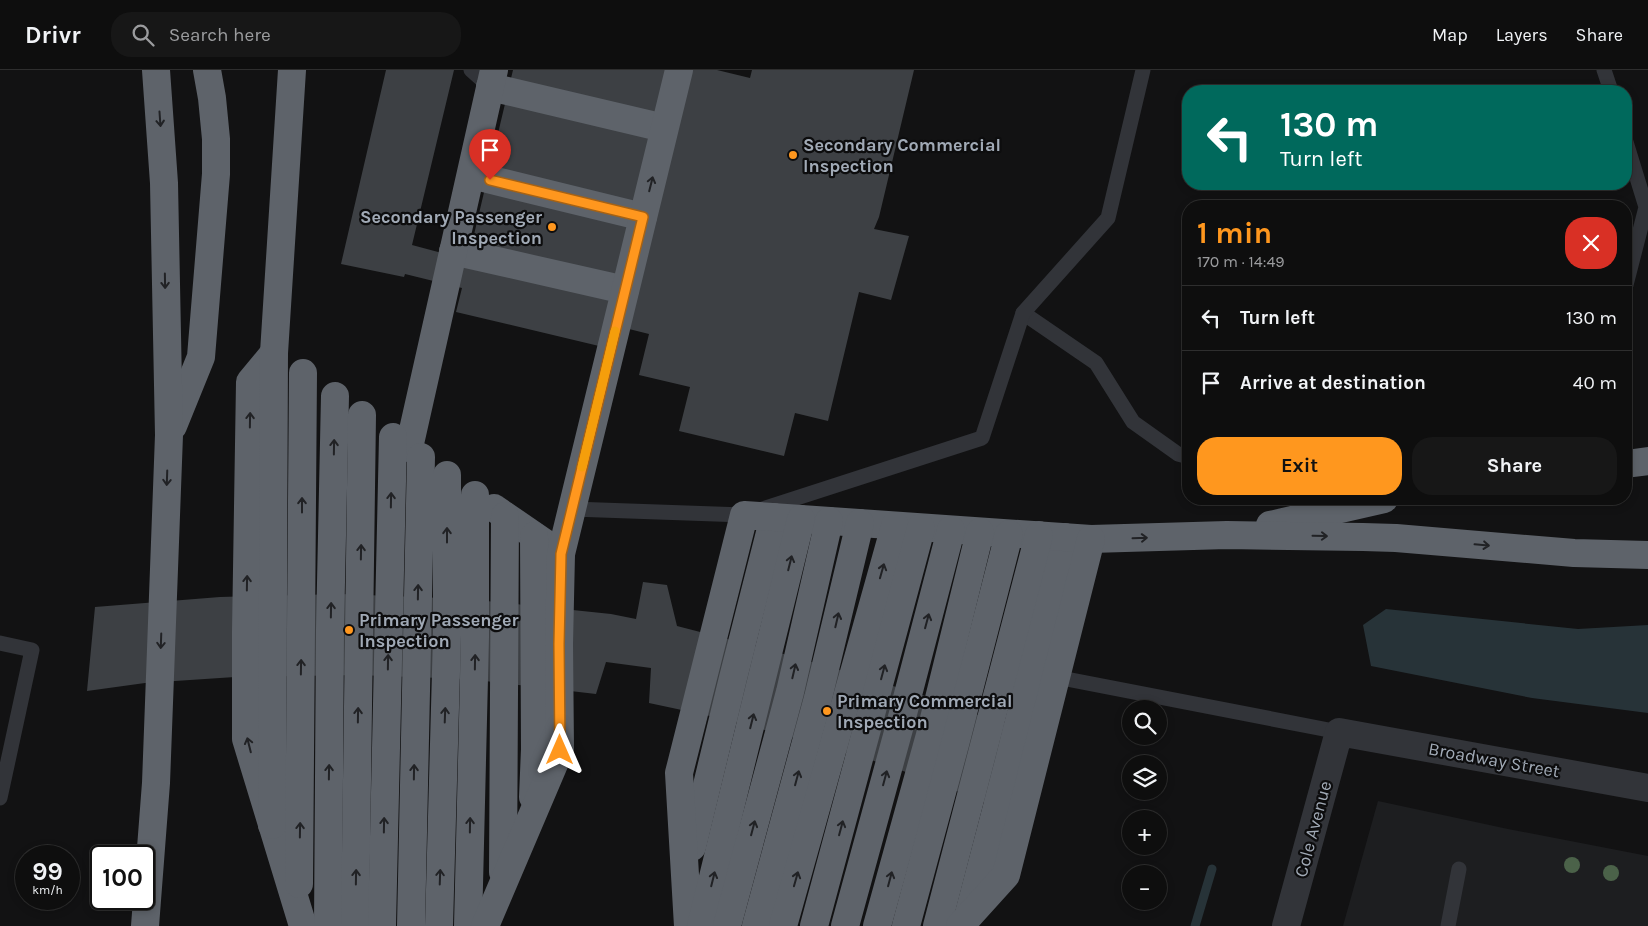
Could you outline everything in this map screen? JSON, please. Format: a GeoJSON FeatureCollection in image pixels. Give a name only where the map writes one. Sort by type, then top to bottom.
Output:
{"type":"FeatureCollection","features":[{"type":"Feature","properties":{"kind":"highway"},"geometry":{"type":"LineString","coordinates":[[145,926],[156,783],[169,435],[164,183],[156,70]]}},
{"type":"Feature","properties":{"kind":"highway"},"geometry":{"type":"LineString","coordinates":[[169,435],[201,357],[216,174],[216,139],[207,70]]}},
{"type":"Feature","properties":{"kind":"highway"},"geometry":{"type":"LineString","coordinates":[[292,70],[274,353],[272,825],[301,920]]}},
{"type":"Feature","properties":{"kind":"highway"},"geometry":{"type":"LineString","coordinates":[[485,926],[560,750],[559,644],[561,554],[679,70]]}},
{"type":"Feature","properties":{"kind":"highway"},"geometry":{"type":"LineString","coordinates":[[382,926],[408,447],[471,175],[485,75],[664,128]]}},
{"type":"Feature","properties":{"kind":"highway"},"geometry":{"type":"LineString","coordinates":[[471,175],[643,217]]}},
{"type":"Feature","properties":{"kind":"highway"},"geometry":{"type":"LineString","coordinates":[[454,251],[625,290]]}},
{"type":"Feature","properties":{"kind":"highway"},"geometry":{"type":"LineString","coordinates":[[274,353],[561,554]]}},
{"type":"Feature","properties":{"kind":"highway"},"geometry":{"type":"LineString","coordinates":[[301,920],[303,373]]}},
{"type":"Feature","properties":{"kind":"highway"},"geometry":{"type":"LineString","coordinates":[[328,926],[330,629],[335,396]]}},
{"type":"Feature","properties":{"kind":"highway"},"geometry":{"type":"LineString","coordinates":[[355,926],[362,415]]}},
{"type":"Feature","properties":{"kind":"highway"},"geometry":{"type":"LineString","coordinates":[[408,447],[411,926]]}},
{"type":"Feature","properties":{"kind":"highway"},"geometry":{"type":"LineString","coordinates":[[1632,463],[1648,461]]}},
{"type":"Feature","properties":{"kind":"highway"},"geometry":{"type":"LineString","coordinates":[[439,926],[447,635],[447,475]]}},
{"type":"Feature","properties":{"kind":"highway"},"geometry":{"type":"LineString","coordinates":[[468,926],[475,637],[475,495]]}},
{"type":"Feature","properties":{"kind":"highway"},"geometry":{"type":"LineString","coordinates":[[1227,535],[1358,505]]}},
{"type":"Feature","properties":{"kind":"highway"},"geometry":{"type":"LineString","coordinates":[[688,926],[680,773],[744,515],[1065,537],[1227,535],[1396,538],[1574,553],[1648,555]]}},
{"type":"Feature","properties":{"kind":"highway"},"geometry":{"type":"LineString","coordinates":[[503,883],[505,516]]}},
{"type":"Feature","properties":{"kind":"highway"},"geometry":{"type":"LineString","coordinates":[[685,875],[774,517]]}},
{"type":"Feature","properties":{"kind":"highway"},"geometry":{"type":"LineString","coordinates":[[701,926],[801,519]]}},
{"type":"Feature","properties":{"kind":"highway"},"geometry":{"type":"LineString","coordinates":[[727,926],[790,692],[830,521]]}},
{"type":"Feature","properties":{"kind":"highway"},"geometry":{"type":"LineString","coordinates":[[756,926],[818,698],[860,523]]}},
{"type":"Feature","properties":{"kind":"highway"},"geometry":{"type":"LineString","coordinates":[[783,926],[908,527]]}},
{"type":"Feature","properties":{"kind":"highway"},"geometry":{"type":"LineString","coordinates":[[814,926],[908,527]]}},
{"type":"Feature","properties":{"kind":"highway"},"geometry":{"type":"LineString","coordinates":[[845,926],[950,530]]}},
{"type":"Feature","properties":{"kind":"highway"},"geometry":{"type":"LineString","coordinates":[[877,926],[930,735],[980,532]]}},
{"type":"Feature","properties":{"kind":"highway"},"geometry":{"type":"LineString","coordinates":[[906,926],[1009,534]]}},
{"type":"Feature","properties":{"kind":"highway"},"geometry":{"type":"LineString","coordinates":[[532,816],[535,749],[534,536]]}},
{"type":"Feature","properties":{"kind":"highway"},"geometry":{"type":"LineString","coordinates":[[964,921],[1006,875],[1056,677],[1065,537]]}},
{"type":"Feature","properties":{"kind":"highway"},"geometry":{"type":"LineString","coordinates":[[964,921],[1008,766],[1065,537]]}},
{"type":"Feature","properties":{"kind":"highway"},"geometry":{"type":"LineString","coordinates":[[937,926],[1065,537]]}},
{"type":"Feature","properties":{"kind":"street","name":"Broadway Street"},"geometry":{"type":"LineString","coordinates":[[1339,732],[1648,788]]}},
{"type":"Feature","properties":{"kind":"street","name":"Cole Avenue"},"geometry":{"type":"LineString","coordinates":[[1286,926],[1339,732]]}},
{"type":"Feature","properties":{"kind":"lane"},"geometry":{"type":"LineString","coordinates":[[572,509],[744,515],[982,438],[1023,313],[1108,218],[1143,70]]}},
{"type":"Feature","properties":{"kind":"lane"},"geometry":{"type":"LineString","coordinates":[[1604,70],[1609,85]]}},
{"type":"Feature","properties":{"kind":"lane"},"geometry":{"type":"LineString","coordinates":[[1632,162],[1646,207],[1632,262]]}},
{"type":"Feature","properties":{"kind":"lane"},"geometry":{"type":"LineString","coordinates":[[1023,313],[1096,363],[1133,422],[1182,455]]}},
{"type":"Feature","properties":{"kind":"lane"},"geometry":{"type":"LineString","coordinates":[[0,643],[32,650],[0,798]]}},
{"type":"Feature","properties":{"kind":"lane"},"geometry":{"type":"LineString","coordinates":[[1056,677],[1339,732]]}},
{"type":"Feature","properties":{"kind":"lane"},"geometry":{"type":"LineString","coordinates":[[1448,926],[1459,869]]}},
{"type":"Feature","properties":{"kind":"shaded area"},"geometry":{"type":"Polygon","coordinates":[[[1386,609],[1578,629],[1648,625],[1648,713],[1532,698],[1371,666],[1363,625],[1386,609]]]}},
{"type":"Feature","properties":{"kind":"shaded area"},"geometry":{"type":"Polygon","coordinates":[[[1378,801],[1648,856],[1648,926],[1343,926],[1378,801]]]}},
{"type":"Feature","properties":{"kind":"building"},"geometry":{"type":"Polygon","coordinates":[[[386,70],[454,70],[412,245],[468,260],[513,70],[717,70],[750,78],[752,70],[914,70],[879,217],[874,229],[909,236],[891,300],[859,292],[828,421],[795,413],[784,456],[679,431],[690,387],[639,375],[649,334],[605,323],[599,346],[456,312],[462,288],[405,274],[404,277],[341,264],[386,70]]]}},
{"type":"Feature","properties":{"kind":"building"},"geometry":{"type":"Polygon","coordinates":[[[643,582],[667,585],[677,626],[766,649],[945,702],[1031,736],[1010,812],[929,780],[854,754],[724,719],[649,703],[651,668],[606,662],[596,694],[468,679],[357,675],[235,677],[145,683],[87,691],[95,607],[220,597],[340,594],[468,599],[611,614],[636,619],[643,582]]]}},
{"type":"Feature","properties":{"kind":"waterway"},"geometry":{"type":"LineString","coordinates":[[1195,926],[1212,869]]}},
{"type":"Feature","properties":{"kind":"slow traffic"},"geometry":{"type":"LineString","coordinates":[[582,467],[615,331]]}},
{"type":"Feature","properties":{"kind":"place","name":"Secondary Commercial Inspection"},"geometry":{"type":"Point","coordinates":[793,155]}},
{"type":"Feature","properties":{"kind":"place","name":"Secondary Passenger Inspection"},"geometry":{"type":"Point","coordinates":[552,227]}},
{"type":"Feature","properties":{"kind":"place","name":"Primary Passenger Inspection"},"geometry":{"type":"Point","coordinates":[349,630]}},
{"type":"Feature","properties":{"kind":"place","name":"Primary Commercial Inspection"},"geometry":{"type":"Point","coordinates":[827,711]}},
{"type":"Feature","properties":{"kind":"route"},"geometry":{"type":"LineString","coordinates":[[490,180],[643,217],[561,554],[559,644],[560,750]]}}]}
